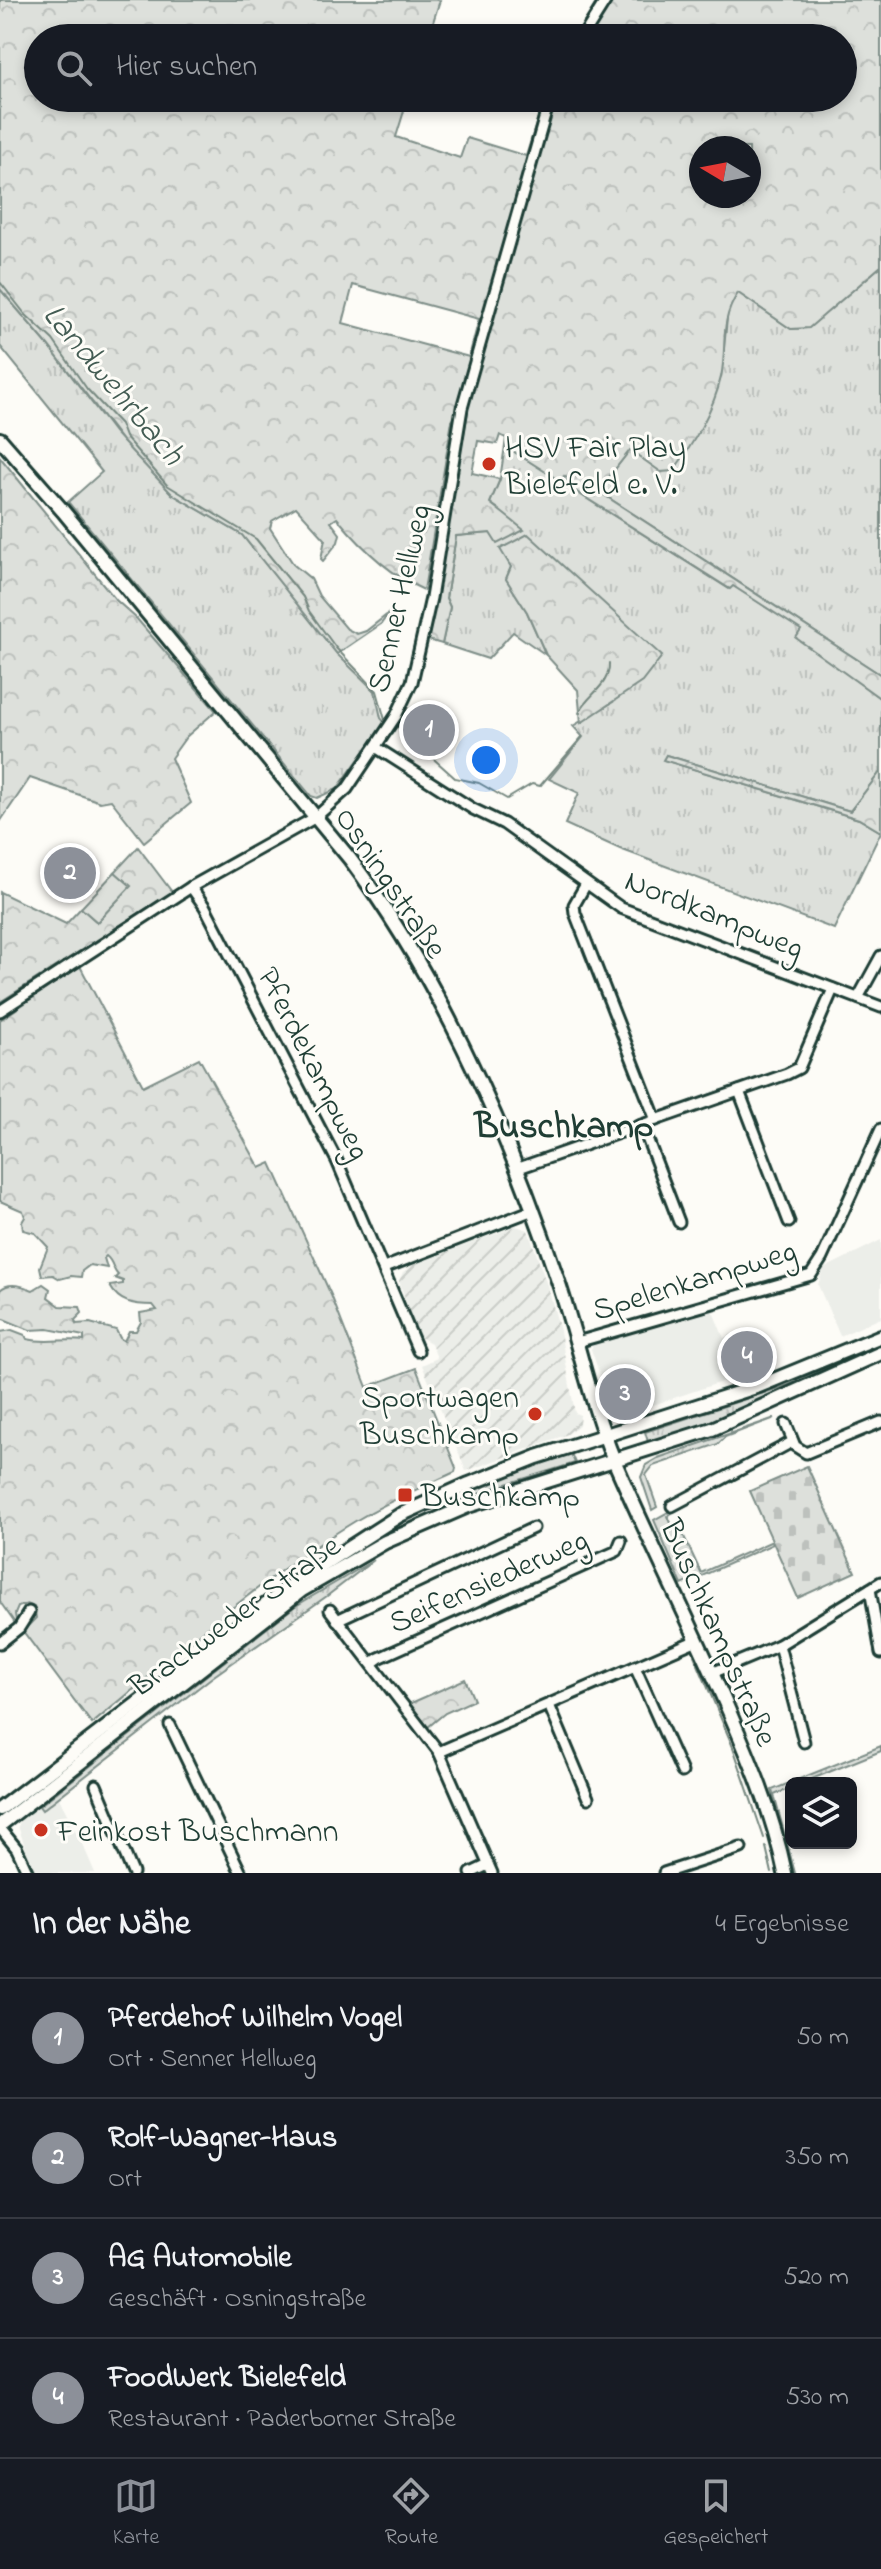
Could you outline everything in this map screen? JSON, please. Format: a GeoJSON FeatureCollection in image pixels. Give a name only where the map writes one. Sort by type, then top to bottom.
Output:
{"type":"FeatureCollection","features":[{"type":"Feature","properties":{"kind":"main road","name":"Osningstraße"},"geometry":{"type":"LineString","coordinates":[[0,439],[316,817],[372,889],[419,965],[468,1061],[533,1210],[604,1435]]}},
{"type":"Feature","properties":{"kind":"main road","name":"Brackweder Straße"},"geometry":{"type":"LineString","coordinates":[[0,1809],[297,1581],[375,1529],[485,1477],[759,1386],[881,1336]]}},
{"type":"Feature","properties":{"kind":"main road","name":"Brackweder Straße"},"geometry":{"type":"LineString","coordinates":[[0,1826],[302,1590],[385,1542],[444,1515],[712,1429],[881,1353]]}},
{"type":"Feature","properties":{"kind":"main road","name":"Buschkampstraße"},"geometry":{"type":"LineString","coordinates":[[604,1435],[759,1782],[785,1873]]}},
{"type":"Feature","properties":{"kind":"street"},"geometry":{"type":"LineString","coordinates":[[591,24],[606,0]]}},
{"type":"Feature","properties":{"kind":"street","name":"Senner Hellweg"},"geometry":{"type":"LineString","coordinates":[[0,1011],[191,887],[316,817],[347,789],[377,748],[412,682],[431,598],[462,408],[546,112]]}},
{"type":"Feature","properties":{"kind":"street","name":"Nordkampweg"},"geometry":{"type":"LineString","coordinates":[[377,748],[473,809],[504,824],[633,914],[881,1007]]}},
{"type":"Feature","properties":{"kind":"street"},"geometry":{"type":"LineString","coordinates":[[586,884],[574,905],[575,913],[656,1120]]}},
{"type":"Feature","properties":{"kind":"street","name":"Pferdekampweg"},"geometry":{"type":"LineString","coordinates":[[191,887],[205,907],[325,1135],[418,1351]]}},
{"type":"Feature","properties":{"kind":"street"},"geometry":{"type":"LineString","coordinates":[[858,998],[881,956]]}},
{"type":"Feature","properties":{"kind":"street"},"geometry":{"type":"LineString","coordinates":[[516,1169],[799,1068],[833,989]]}},
{"type":"Feature","properties":{"kind":"street"},"geometry":{"type":"LineString","coordinates":[[739,1091],[789,1222]]}},
{"type":"Feature","properties":{"kind":"street"},"geometry":{"type":"LineString","coordinates":[[642,1125],[679,1222]]}},
{"type":"Feature","properties":{"kind":"street","name":"Spelenkampweg"},"geometry":{"type":"LineString","coordinates":[[577,1342],[811,1275],[822,1258],[881,1129]]}},
{"type":"Feature","properties":{"kind":"street"},"geometry":{"type":"LineString","coordinates":[[384,1268],[533,1210]]}},
{"type":"Feature","properties":{"kind":"street"},"geometry":{"type":"LineString","coordinates":[[786,1424],[792,1442],[799,1451],[809,1452],[881,1422]]}},
{"type":"Feature","properties":{"kind":"street"},"geometry":{"type":"LineString","coordinates":[[672,1506],[792,1442]]}},
{"type":"Feature","properties":{"kind":"street"},"geometry":{"type":"LineString","coordinates":[[337,1620],[533,1528]]}},
{"type":"Feature","properties":{"kind":"street","name":"Seifensiederweg"},"geometry":{"type":"LineString","coordinates":[[372,1663],[617,1551],[621,1541]]}},
{"type":"Feature","properties":{"kind":"street"},"geometry":{"type":"LineString","coordinates":[[712,1673],[779,1645],[881,1582]]}},
{"type":"Feature","properties":{"kind":"street"},"geometry":{"type":"LineString","coordinates":[[870,1589],[881,1653]]}},
{"type":"Feature","properties":{"kind":"street"},"geometry":{"type":"LineString","coordinates":[[330,1610],[439,1752],[490,1869],[471,1873]]}},
{"type":"Feature","properties":{"kind":"street"},"geometry":{"type":"LineString","coordinates":[[0,1643],[19,1628],[29,1612]]}},
{"type":"Feature","properties":{"kind":"street"},"geometry":{"type":"LineString","coordinates":[[439,1752],[697,1640]]}},
{"type":"Feature","properties":{"kind":"street"},"geometry":{"type":"LineString","coordinates":[[779,1645],[804,1742]]}},
{"type":"Feature","properties":{"kind":"street"},"geometry":{"type":"LineString","coordinates":[[635,1667],[682,1772]]}},
{"type":"Feature","properties":{"kind":"street"},"geometry":{"type":"LineString","coordinates":[[549,1705],[588,1798]]}},
{"type":"Feature","properties":{"kind":"street"},"geometry":{"type":"LineString","coordinates":[[170,1725],[241,1873]]}},
{"type":"Feature","properties":{"kind":"street"},"geometry":{"type":"LineString","coordinates":[[96,1785],[133,1873]]}},
{"type":"Feature","properties":{"kind":"street"},"geometry":{"type":"LineString","coordinates":[[0,1826],[17,1849],[28,1873]]}},
{"type":"Feature","properties":{"kind":"street"},"geometry":{"type":"LineString","coordinates":[[664,1873],[741,1848]]}},
{"type":"Feature","properties":{"kind":"shaded area"},"geometry":{"type":"Polygon","coordinates":[[[516,1226],[528,1230],[549,1291],[560,1331],[575,1413],[580,1415],[579,1425],[568,1434],[466,1471],[422,1365],[437,1358],[431,1343],[418,1336],[399,1281],[403,1272],[413,1265],[516,1226]]]}},
{"type":"Feature","properties":{"kind":"shaded area"},"geometry":{"type":"Polygon","coordinates":[[[881,1240],[881,1318],[840,1336],[818,1285],[823,1269],[881,1240]]]}},
{"type":"Feature","properties":{"kind":"shaded area"},"geometry":{"type":"Polygon","coordinates":[[[711,1307],[724,1338],[746,1328],[763,1368],[635,1411],[614,1409],[591,1349],[595,1343],[711,1307]]]}},
{"type":"Feature","properties":{"kind":"shaded area"},"geometry":{"type":"Polygon","coordinates":[[[58,1796],[95,1873],[34,1873],[18,1826],[39,1806],[42,1810],[58,1796]]]}},
{"type":"Feature","properties":{"kind":"green space"},"geometry":{"type":"Polygon","coordinates":[[[0,0],[440,0],[432,24],[24,24],[24,112],[404,112],[396,137],[460,158],[467,138],[526,156],[540,112],[857,112],[857,24],[583,24],[598,0],[881,0],[881,266],[809,328],[791,329],[738,293],[728,315],[718,389],[702,427],[673,471],[661,472],[630,450],[598,491],[881,675],[881,699],[796,638],[801,630],[564,484],[568,479],[564,476],[560,481],[505,446],[506,438],[500,435],[497,444],[478,441],[472,473],[500,479],[490,503],[524,530],[497,544],[490,533],[456,536],[446,598],[450,607],[442,644],[428,640],[468,411],[462,408],[452,421],[424,590],[376,559],[337,518],[331,522],[340,534],[338,542],[323,561],[325,539],[296,507],[272,521],[270,528],[294,565],[311,579],[319,596],[347,629],[357,634],[366,631],[389,613],[381,624],[337,654],[242,535],[172,494],[123,442],[0,289],[0,0]],[[353,285],[343,323],[469,357],[479,319],[353,285]]]}},
{"type":"Feature","properties":{"kind":"green space"},"geometry":{"type":"Polygon","coordinates":[[[881,266],[881,675],[598,491],[630,450],[710,406],[721,377],[728,309],[738,292],[791,329],[808,328],[881,266]]]}},
{"type":"Feature","properties":{"kind":"green space"},"geometry":{"type":"Polygon","coordinates":[[[0,289],[48,345],[114,432],[172,494],[242,535],[337,654],[375,691],[385,723],[337,789],[317,798],[311,796],[68,502],[102,472],[0,346],[0,289]]]}},
{"type":"Feature","properties":{"kind":"green space"},"geometry":{"type":"Polygon","coordinates":[[[505,446],[559,480],[563,476],[568,478],[564,484],[729,589],[732,585],[802,630],[797,637],[881,699],[881,771],[850,811],[666,755],[664,760],[859,819],[881,832],[834,929],[620,849],[565,824],[579,793],[549,779],[583,737],[573,726],[613,702],[511,567],[506,579],[527,612],[546,655],[513,632],[488,659],[442,644],[450,607],[446,598],[456,536],[490,533],[497,508],[490,503],[500,479],[505,446]]]}},
{"type":"Feature","properties":{"kind":"green space"},"geometry":{"type":"Polygon","coordinates":[[[0,457],[116,600],[137,619],[216,711],[186,737],[171,758],[191,803],[144,842],[111,800],[100,802],[30,778],[0,822],[0,457]]]}},
{"type":"Feature","properties":{"kind":"green space"},"geometry":{"type":"Polygon","coordinates":[[[528,534],[662,656],[642,682],[581,723],[578,690],[546,655],[527,612],[506,579],[511,567],[500,549],[528,534]]]}},
{"type":"Feature","properties":{"kind":"green space"},"geometry":{"type":"Polygon","coordinates":[[[666,755],[850,811],[881,771],[881,832],[859,819],[663,760],[666,755]]]}},
{"type":"Feature","properties":{"kind":"green space"},"geometry":{"type":"Polygon","coordinates":[[[138,847],[172,892],[0,1002],[0,892],[66,924],[81,908],[97,922],[130,886],[115,872],[138,847]]]}},
{"type":"Feature","properties":{"kind":"green space"},"geometry":{"type":"Polygon","coordinates":[[[115,872],[131,886],[97,922],[81,908],[115,872]]]}},
{"type":"Feature","properties":{"kind":"green space"},"geometry":{"type":"Polygon","coordinates":[[[80,966],[143,1086],[199,1058],[260,1168],[271,1163],[331,1295],[367,1387],[416,1368],[456,1468],[455,1472],[369,1513],[287,1566],[92,1724],[23,1631],[36,1618],[34,1607],[27,1604],[18,1607],[15,1614],[17,1626],[0,1602],[0,1332],[12,1330],[25,1335],[27,1339],[41,1341],[84,1341],[84,1336],[48,1329],[30,1330],[1,1318],[0,1290],[12,1285],[33,1290],[43,1284],[50,1289],[48,1297],[60,1306],[80,1307],[82,1313],[75,1320],[76,1324],[90,1323],[116,1330],[124,1341],[129,1331],[136,1331],[141,1322],[140,1313],[157,1310],[153,1305],[133,1303],[118,1296],[110,1286],[123,1284],[123,1281],[115,1278],[118,1275],[106,1256],[107,1268],[90,1265],[82,1271],[81,1277],[60,1279],[53,1275],[42,1276],[40,1267],[48,1247],[35,1233],[23,1230],[23,1211],[0,1201],[0,1020],[80,966]]]}},
{"type":"Feature","properties":{"kind":"green space"},"geometry":{"type":"Polygon","coordinates":[[[881,1342],[881,1348],[706,1426],[649,1445],[645,1432],[788,1385],[881,1342]]]}},
{"type":"Feature","properties":{"kind":"green space"},"geometry":{"type":"Polygon","coordinates":[[[775,1418],[725,1437],[718,1444],[653,1466],[646,1475],[657,1507],[652,1510],[641,1477],[646,1465],[658,1458],[775,1418]]]}},
{"type":"Feature","properties":{"kind":"green space"},"geometry":{"type":"Polygon","coordinates":[[[570,1451],[575,1463],[497,1487],[436,1511],[317,1576],[361,1544],[416,1513],[466,1490],[570,1451]]]}},
{"type":"Feature","properties":{"kind":"green space"},"geometry":{"type":"Polygon","coordinates":[[[807,1466],[855,1572],[798,1598],[750,1491],[807,1466]]]}},
{"type":"Feature","properties":{"kind":"green space"},"geometry":{"type":"Polygon","coordinates":[[[672,1510],[668,1516],[674,1530],[680,1528],[701,1573],[772,1541],[773,1544],[682,1585],[654,1520],[672,1510]]]}},
{"type":"Feature","properties":{"kind":"green space"},"geometry":{"type":"Polygon","coordinates":[[[374,1560],[211,1678],[42,1810],[39,1806],[294,1607],[374,1560]]]}},
{"type":"Feature","properties":{"kind":"green space"},"geometry":{"type":"Polygon","coordinates":[[[465,1679],[474,1700],[445,1713],[428,1727],[409,1704],[465,1679]]]}},
{"type":"Feature","properties":{"kind":"green space"},"geometry":{"type":"Polygon","coordinates":[[[881,1746],[881,1751],[817,1777],[804,1777],[881,1746]]]}},
{"type":"Feature","properties":{"kind":"green space"},"geometry":{"type":"Polygon","coordinates":[[[785,1785],[785,1790],[774,1795],[785,1844],[772,1790],[785,1785]]]}},
{"type":"Feature","properties":{"kind":"green space"},"geometry":{"type":"Polygon","coordinates":[[[786,1849],[795,1873],[792,1873],[786,1849]]]}},
{"type":"Feature","properties":{"kind":"waterway","name":"Landwehrbach"},"geometry":{"type":"LineString","coordinates":[[0,282],[25,314],[53,340],[87,389],[120,424],[125,437],[167,485],[256,539],[303,597],[309,611],[336,648],[377,691],[385,720]]}},
{"type":"Feature","properties":{"kind":"waterway","name":"Landwehrbach"},"geometry":{"type":"LineString","coordinates":[[579,713],[606,678],[609,663]]}},
{"type":"Feature","properties":{"kind":"waterway","name":"Landwehrbach"},"geometry":{"type":"LineString","coordinates":[[397,726],[455,778],[479,783],[507,799],[532,784],[540,786],[582,737]]}},
{"type":"Feature","properties":{"kind":"waterway"},"geometry":{"type":"LineString","coordinates":[[694,1655],[733,1747],[764,1838]]}},
{"type":"Feature","properties":{"kind":"waterway"},"geometry":{"type":"LineString","coordinates":[[766,1847],[772,1873]]}},
{"type":"Feature","properties":{"kind":"place","name":"HSV Fair Play Bielefeld e. V."},"geometry":{"type":"Point","coordinates":[489,464]}},
{"type":"Feature","properties":{"kind":"place","name":"Pferdehof Wilhelm Vogel"},"geometry":{"type":"Point","coordinates":[429,730]}},
{"type":"Feature","properties":{"kind":"place","name":"Rolf-Wagner-Haus"},"geometry":{"type":"Point","coordinates":[70,873]}},
{"type":"Feature","properties":{"kind":"place","name":"FoodWerk Bielefeld"},"geometry":{"type":"Point","coordinates":[747,1357]}},
{"type":"Feature","properties":{"kind":"place","name":"AG Automobile"},"geometry":{"type":"Point","coordinates":[625,1394]}},
{"type":"Feature","properties":{"kind":"place","name":"Sportwagen Buschkamp"},"geometry":{"type":"Point","coordinates":[535,1414]}},
{"type":"Feature","properties":{"kind":"place","name":"Buschkamp"},"geometry":{"type":"Point","coordinates":[405,1495]}},
{"type":"Feature","properties":{"kind":"place","name":"Feinkost Buschmann"},"geometry":{"type":"Point","coordinates":[41,1830]}},
{"type":"Feature","properties":{"kind":"district","name":"Buschkamp"},"geometry":{"type":"Point","coordinates":[564,1124]}}]}
